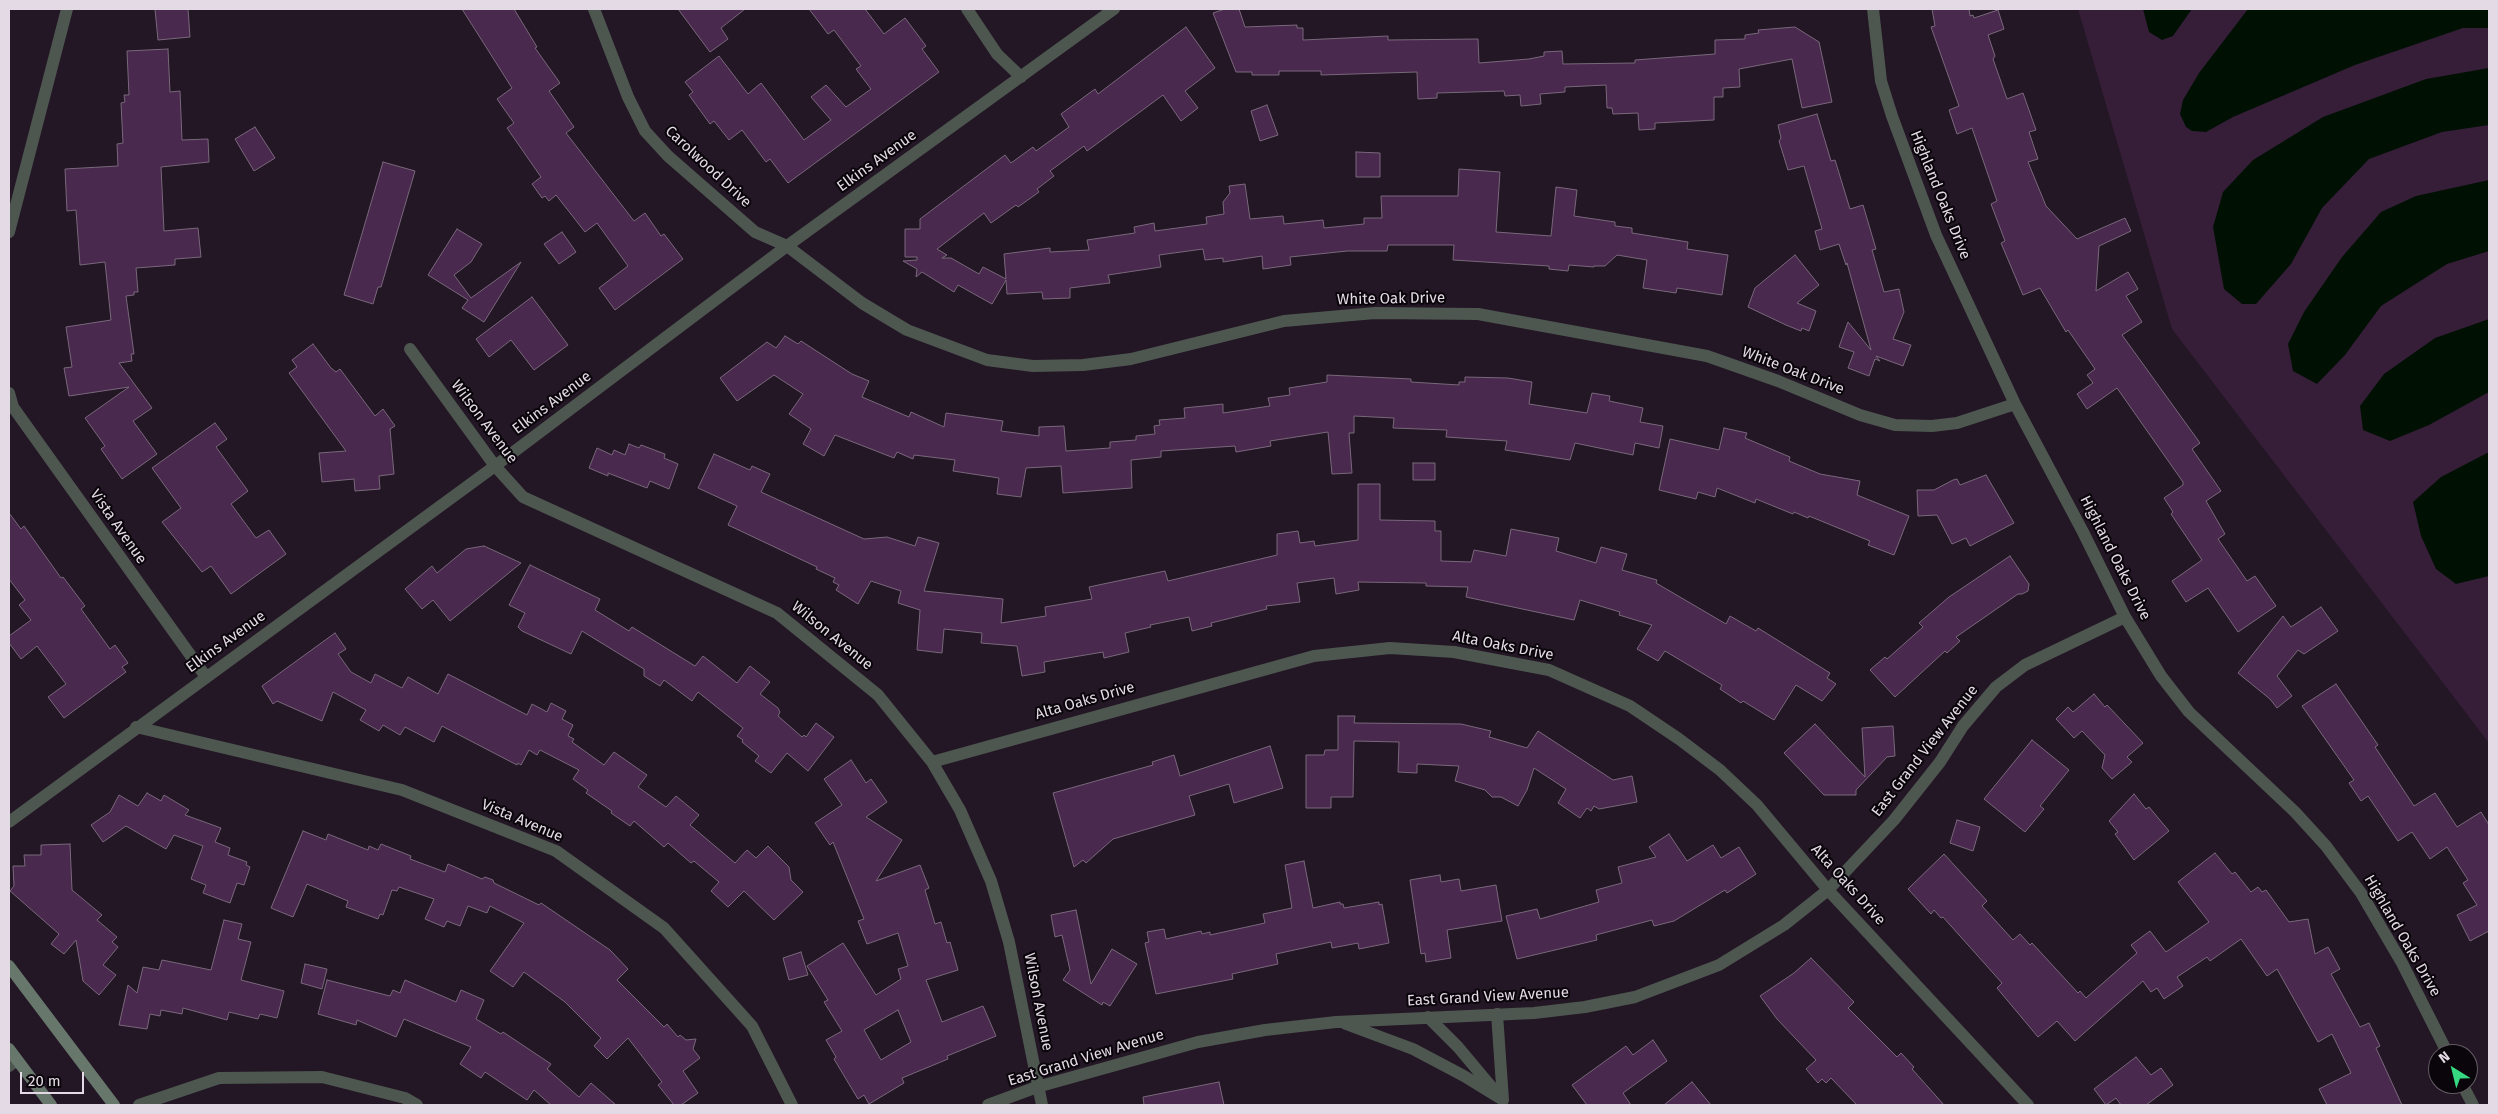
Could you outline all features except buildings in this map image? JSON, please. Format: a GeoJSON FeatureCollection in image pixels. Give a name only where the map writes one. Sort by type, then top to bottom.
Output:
{"type":"FeatureCollection","features":[{"type":"Feature","properties":{"kind":"street"},"geometry":{"type":"LineString","coordinates":[[9,232],[67,9]]}},
{"type":"Feature","properties":{"kind":"street","name":"Carolwood Drive"},"geometry":{"type":"LineString","coordinates":[[594,9],[628,97],[645,131],[668,156],[755,232],[787,246]]}},
{"type":"Feature","properties":{"kind":"street"},"geometry":{"type":"LineString","coordinates":[[967,9],[997,54],[1022,77]]}},
{"type":"Feature","properties":{"kind":"street","name":"Elkins Avenue"},"geometry":{"type":"LineString","coordinates":[[9,822],[136,727],[495,466],[787,246],[1114,9]]}},
{"type":"Feature","properties":{"kind":"street","name":"Highland Oaks Drive"},"geometry":{"type":"LineString","coordinates":[[1873,9],[1882,81],[1892,116],[1936,235],[2015,404],[2083,532],[2125,617],[2161,676],[2189,712],[2295,812],[2326,846],[2361,893],[2402,962],[2443,1044]]}},
{"type":"Feature","properties":{"kind":"street","name":"White Oak Drive"},"geometry":{"type":"LineString","coordinates":[[787,246],[862,304],[899,325],[987,360],[1033,366],[1083,365],[1131,359],[1284,321],[1375,313],[1478,314],[1707,356],[1778,381],[1860,415],[1895,425],[1932,426],[1957,423],[2015,404]]}},
{"type":"Feature","properties":{"kind":"street","name":"Wilson Avenue"},"geometry":{"type":"LineString","coordinates":[[410,349],[495,466],[522,497],[777,613],[878,695],[932,762],[960,810],[991,882],[1009,942],[1033,1058],[1036,1087],[1042,1105]]}},
{"type":"Feature","properties":{"kind":"street","name":"Vista Avenue"},"geometry":{"type":"LineString","coordinates":[[9,394],[14,407],[206,677]]}},
{"type":"Feature","properties":{"kind":"street","name":"East Grand View Avenue"},"geometry":{"type":"LineString","coordinates":[[988,1105],[1036,1087],[1198,1042],[1265,1030],[1336,1022],[1534,1013],[1585,1007],[1635,997],[1719,964],[1749,948],[1828,890],[1894,820],[1940,762],[1963,726],[1996,686],[2025,666],[2125,617]]}},
{"type":"Feature","properties":{"kind":"street","name":"Alta Oaks Drive"},"geometry":{"type":"LineString","coordinates":[[932,762],[1314,656],[1390,648],[1454,652],[1549,670],[1630,706],[1679,739],[1720,770],[1757,804],[1828,890],[2028,1105]]}},
{"type":"Feature","properties":{"kind":"street","name":"Vista Avenue"},"geometry":{"type":"LineString","coordinates":[[136,727],[402,790],[556,850],[664,928],[752,1026],[792,1105]]}},
{"type":"Feature","properties":{"kind":"street"},"geometry":{"type":"LineString","coordinates":[[9,966],[114,1105]]}},
{"type":"Feature","properties":{"kind":"street"},"geometry":{"type":"LineString","coordinates":[[1497,1014],[1505,1103]]}},
{"type":"Feature","properties":{"kind":"street"},"geometry":{"type":"LineString","coordinates":[[1428,1018],[1458,1047],[1505,1103]]}},
{"type":"Feature","properties":{"kind":"street"},"geometry":{"type":"LineString","coordinates":[[1336,1022],[1356,1027],[1413,1049],[1464,1076],[1505,1103]]}},
{"type":"Feature","properties":{"kind":"street"},"geometry":{"type":"LineString","coordinates":[[9,1049],[13,1063],[51,1105]]}},
{"type":"Feature","properties":{"kind":"street"},"geometry":{"type":"LineString","coordinates":[[139,1105],[219,1078],[322,1077],[406,1098],[417,1105]]}},
{"type":"Feature","properties":{"kind":"shaded area"},"geometry":{"type":"Polygon","coordinates":[[[2078,9],[2489,9],[2489,743],[2172,329],[2078,9]]]}},
{"type":"Feature","properties":{"kind":"shaded area"},"geometry":{"type":"Polygon","coordinates":[[[2143,9],[2192,9],[2173,36],[2162,40],[2149,32],[2143,9]]]}},
{"type":"Feature","properties":{"kind":"shaded area"},"geometry":{"type":"Polygon","coordinates":[[[2248,9],[2489,9],[2489,28],[2463,28],[2355,65],[2233,117],[2206,132],[2192,131],[2186,127],[2180,114],[2183,100],[2199,73],[2248,9]]]}},
{"type":"Feature","properties":{"kind":"shaded area"},"geometry":{"type":"Polygon","coordinates":[[[2489,68],[2489,125],[2442,132],[2369,159],[2322,208],[2291,264],[2256,304],[2242,304],[2224,289],[2213,227],[2223,192],[2253,160],[2323,117],[2426,79],[2489,68]]]}},
{"type":"Feature","properties":{"kind":"shaded area"},"geometry":{"type":"Polygon","coordinates":[[[2489,180],[2489,251],[2447,264],[2381,306],[2345,355],[2317,384],[2293,371],[2288,344],[2304,312],[2342,257],[2381,212],[2416,196],[2489,180]]]}},
{"type":"Feature","properties":{"kind":"shaded area"},"geometry":{"type":"Polygon","coordinates":[[[2489,319],[2489,392],[2429,425],[2390,441],[2363,430],[2360,406],[2384,374],[2435,338],[2489,319]]]}},
{"type":"Feature","properties":{"kind":"shaded area"},"geometry":{"type":"Polygon","coordinates":[[[2489,452],[2489,576],[2456,584],[2436,569],[2421,536],[2413,502],[2441,477],[2489,452]]]}}]}
